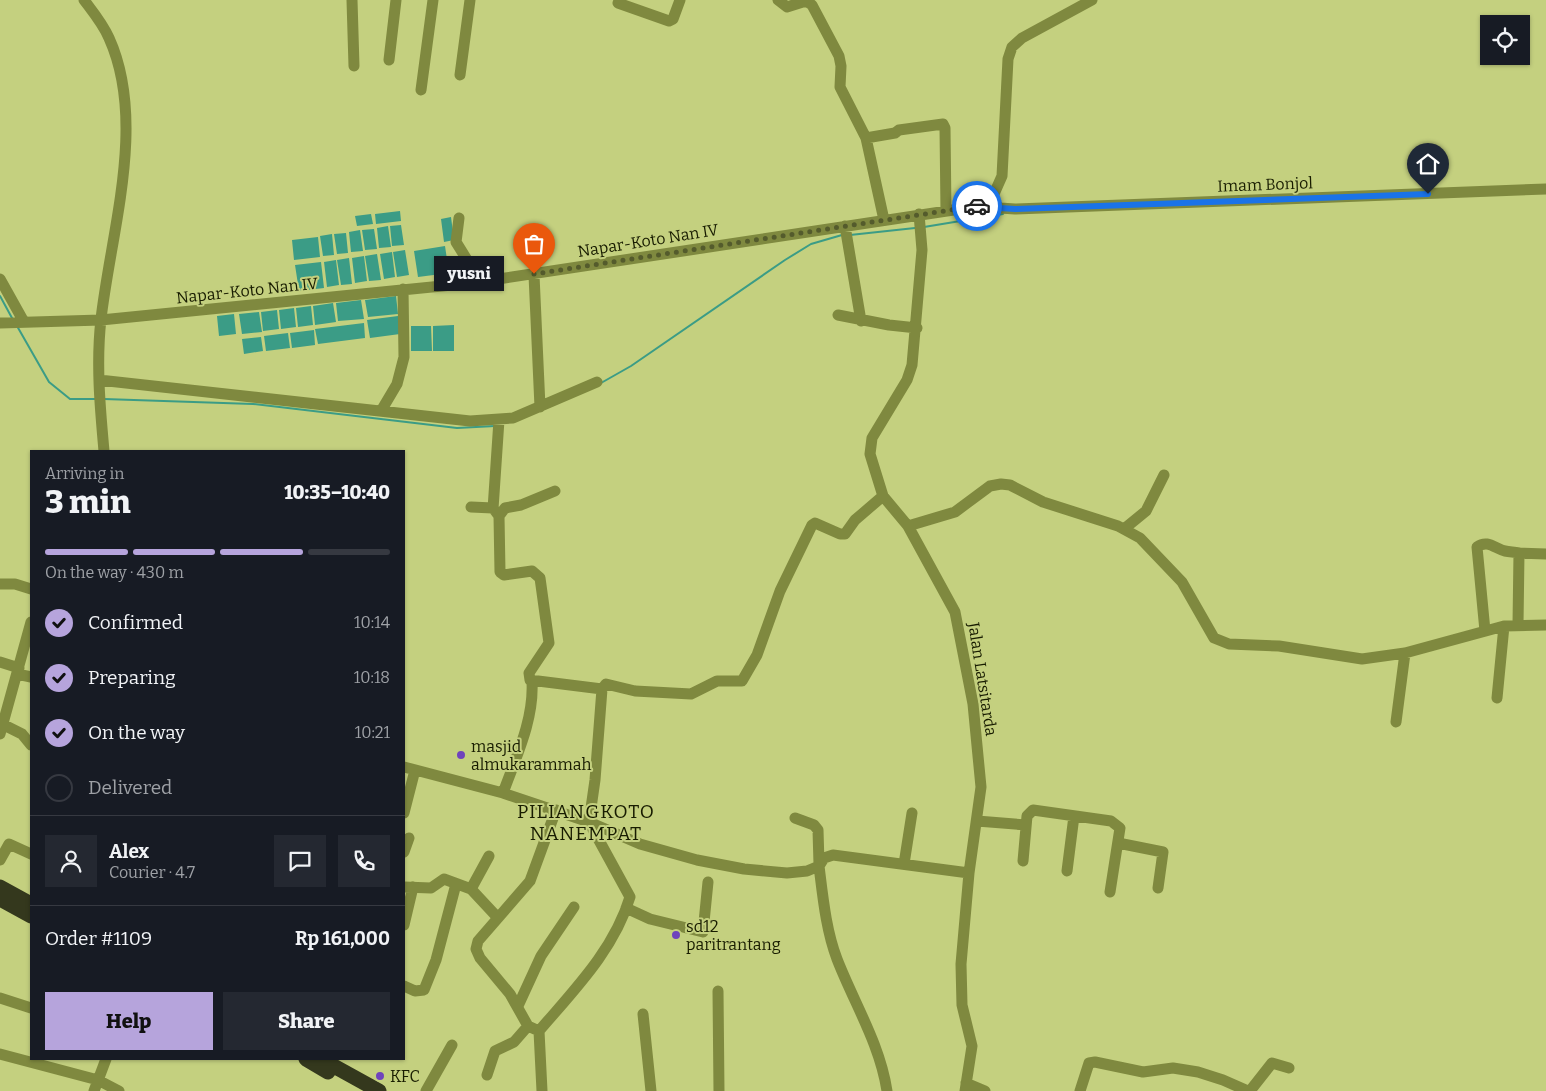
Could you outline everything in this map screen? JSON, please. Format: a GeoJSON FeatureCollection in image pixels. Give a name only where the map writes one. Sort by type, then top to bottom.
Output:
{"type":"FeatureCollection","features":[{"type":"Feature","properties":{"kind":"highway"},"geometry":{"type":"LineString","coordinates":[[0,887],[30,903]]}},
{"type":"Feature","properties":{"kind":"highway"},"geometry":{"type":"LineString","coordinates":[[0,899],[30,915]]}},
{"type":"Feature","properties":{"kind":"highway"},"geometry":{"type":"LineString","coordinates":[[308,1060],[362,1091]]}},
{"type":"Feature","properties":{"kind":"highway"},"geometry":{"type":"LineString","coordinates":[[323,1060],[379,1091]]}},
{"type":"Feature","properties":{"kind":"street"},"geometry":{"type":"LineString","coordinates":[[84,0],[102,25],[116,55],[124,94],[126,140],[101,320],[99,392],[104,450]]}},
{"type":"Feature","properties":{"kind":"street"},"geometry":{"type":"LineString","coordinates":[[352,0],[354,66]]}},
{"type":"Feature","properties":{"kind":"street"},"geometry":{"type":"LineString","coordinates":[[389,60],[396,0]]}},
{"type":"Feature","properties":{"kind":"street"},"geometry":{"type":"LineString","coordinates":[[421,90],[432,0]]}},
{"type":"Feature","properties":{"kind":"street"},"geometry":{"type":"LineString","coordinates":[[460,75],[466,0]]}},
{"type":"Feature","properties":{"kind":"street"},"geometry":{"type":"LineString","coordinates":[[618,3],[669,21],[673,19],[680,0]]}},
{"type":"Feature","properties":{"kind":"street"},"geometry":{"type":"LineString","coordinates":[[778,0],[787,7],[811,3],[840,61],[841,91],[866,138],[884,220]]}},
{"type":"Feature","properties":{"kind":"street"},"geometry":{"type":"LineString","coordinates":[[989,200],[1002,176],[1008,59],[1012,47],[1022,38],[1092,0]]}},
{"type":"Feature","properties":{"kind":"street"},"geometry":{"type":"LineString","coordinates":[[866,138],[895,133],[899,130],[944,124],[946,128],[946,211]]}},
{"type":"Feature","properties":{"kind":"street","name":"Imam Bonjol"},"geometry":{"type":"LineString","coordinates":[[989,200],[1000,208],[1015,209],[1546,190]]}},
{"type":"Feature","properties":{"kind":"street","name":"Napar-Koto Nan IV"},"geometry":{"type":"LineString","coordinates":[[14,322],[101,320],[403,289],[472,284],[980,206],[989,200]]}},
{"type":"Feature","properties":{"kind":"street","name":"Jalan Latsitarda"},"geometry":{"type":"LineString","coordinates":[[919,214],[922,250],[914,355],[907,380],[872,438],[869,447],[880,499],[908,526],[946,593],[959,622],[976,732],[981,787],[969,873],[961,972],[962,1006],[972,1046],[965,1087]]}},
{"type":"Feature","properties":{"kind":"street"},"geometry":{"type":"LineString","coordinates":[[459,218],[456,242],[469,263],[472,284]]}},
{"type":"Feature","properties":{"kind":"street"},"geometry":{"type":"LineString","coordinates":[[845,226],[861,321]]}},
{"type":"Feature","properties":{"kind":"street"},"geometry":{"type":"LineString","coordinates":[[534,274],[540,407]]}},
{"type":"Feature","properties":{"kind":"street"},"geometry":{"type":"LineString","coordinates":[[0,279],[14,322]]}},
{"type":"Feature","properties":{"kind":"street"},"geometry":{"type":"LineString","coordinates":[[381,412],[397,384],[404,357],[403,289]]}},
{"type":"Feature","properties":{"kind":"street"},"geometry":{"type":"LineString","coordinates":[[838,315],[861,321],[916,328]]}},
{"type":"Feature","properties":{"kind":"street"},"geometry":{"type":"LineString","coordinates":[[99,392],[381,412],[499,424],[597,382]]}},
{"type":"Feature","properties":{"kind":"street"},"geometry":{"type":"LineString","coordinates":[[499,424],[496,513],[500,572],[504,575],[532,571],[540,578],[549,639],[547,647],[529,673],[532,682],[533,700],[527,728],[503,793]]}},
{"type":"Feature","properties":{"kind":"street"},"geometry":{"type":"LineString","coordinates":[[1124,529],[1146,511],[1164,474]]}},
{"type":"Feature","properties":{"kind":"street"},"geometry":{"type":"LineString","coordinates":[[908,526],[954,512],[984,489],[1001,484],[1020,490],[1043,502],[1124,529],[1140,538],[1170,568],[1190,594],[1211,632],[1220,642],[1279,646],[1362,659],[1405,653],[1504,626],[1518,624],[1546,625]]}},
{"type":"Feature","properties":{"kind":"street"},"geometry":{"type":"LineString","coordinates":[[471,507],[496,513],[505,508],[555,491]]}},
{"type":"Feature","properties":{"kind":"street"},"geometry":{"type":"LineString","coordinates":[[542,1091],[539,1031],[597,962],[630,897],[589,822],[596,780],[602,689],[606,684],[635,691],[691,694],[717,681],[742,681],[757,655],[780,591],[812,525],[815,523],[840,534],[845,534],[855,520],[880,499]]}},
{"type":"Feature","properties":{"kind":"street"},"geometry":{"type":"LineString","coordinates":[[1485,631],[1477,547],[1486,543],[1502,550],[1518,553],[1546,554]]}},
{"type":"Feature","properties":{"kind":"street"},"geometry":{"type":"LineString","coordinates":[[1518,553],[1518,624]]}},
{"type":"Feature","properties":{"kind":"street"},"geometry":{"type":"LineString","coordinates":[[0,584],[15,584],[30,589]]}},
{"type":"Feature","properties":{"kind":"street"},"geometry":{"type":"LineString","coordinates":[[30,626],[1,727],[22,734],[30,744]]}},
{"type":"Feature","properties":{"kind":"street"},"geometry":{"type":"LineString","coordinates":[[1497,698],[1504,626]]}},
{"type":"Feature","properties":{"kind":"street"},"geometry":{"type":"LineString","coordinates":[[1396,722],[1405,653]]}},
{"type":"Feature","properties":{"kind":"street"},"geometry":{"type":"LineString","coordinates":[[0,662],[30,677]]}},
{"type":"Feature","properties":{"kind":"street"},"geometry":{"type":"LineString","coordinates":[[532,682],[602,689]]}},
{"type":"Feature","properties":{"kind":"street"},"geometry":{"type":"LineString","coordinates":[[405,804],[409,768],[503,793],[589,822],[640,844],[716,864],[787,873],[807,871],[819,865],[826,856],[833,855],[969,873]]}},
{"type":"Feature","properties":{"kind":"street"},"geometry":{"type":"LineString","coordinates":[[539,1031],[528,1026],[510,994],[480,958],[476,949],[478,941],[530,881],[556,810]]}},
{"type":"Feature","properties":{"kind":"street"},"geometry":{"type":"LineString","coordinates":[[1023,861],[1027,816],[1033,810],[1112,821],[1120,828],[1110,892]]}},
{"type":"Feature","properties":{"kind":"street"},"geometry":{"type":"LineString","coordinates":[[904,864],[912,813]]}},
{"type":"Feature","properties":{"kind":"street"},"geometry":{"type":"LineString","coordinates":[[1067,872],[1074,816]]}},
{"type":"Feature","properties":{"kind":"street"},"geometry":{"type":"LineString","coordinates":[[795,818],[814,825],[818,830],[819,865],[827,926],[834,951],[873,1042],[887,1090],[900,1091]]}},
{"type":"Feature","properties":{"kind":"street"},"geometry":{"type":"LineString","coordinates":[[977,820],[1026,824]]}},
{"type":"Feature","properties":{"kind":"street"},"geometry":{"type":"LineString","coordinates":[[405,849],[409,838]]}},
{"type":"Feature","properties":{"kind":"street"},"geometry":{"type":"LineString","coordinates":[[1118,843],[1163,852],[1158,888]]}},
{"type":"Feature","properties":{"kind":"street"},"geometry":{"type":"LineString","coordinates":[[0,860],[9,844],[30,854]]}},
{"type":"Feature","properties":{"kind":"street"},"geometry":{"type":"LineString","coordinates":[[471,889],[489,856]]}},
{"type":"Feature","properties":{"kind":"street"},"geometry":{"type":"LineString","coordinates":[[405,916],[408,887],[431,888],[444,879],[471,889],[498,918]]}},
{"type":"Feature","properties":{"kind":"street"},"geometry":{"type":"LineString","coordinates":[[626,908],[650,919],[703,932],[708,882]]}},
{"type":"Feature","properties":{"kind":"street"},"geometry":{"type":"LineString","coordinates":[[405,986],[415,991],[424,990],[436,960],[456,884]]}},
{"type":"Feature","properties":{"kind":"street"},"geometry":{"type":"LineString","coordinates":[[518,1006],[541,956],[574,907]]}},
{"type":"Feature","properties":{"kind":"street"},"geometry":{"type":"LineString","coordinates":[[718,991],[719,1091]]}},
{"type":"Feature","properties":{"kind":"street"},"geometry":{"type":"LineString","coordinates":[[0,998],[30,1008]]}},
{"type":"Feature","properties":{"kind":"street"},"geometry":{"type":"LineString","coordinates":[[643,1014],[651,1091]]}},
{"type":"Feature","properties":{"kind":"street"},"geometry":{"type":"LineString","coordinates":[[487,1075],[495,1051],[514,1042],[528,1026]]}},
{"type":"Feature","properties":{"kind":"street"},"geometry":{"type":"LineString","coordinates":[[426,1091],[452,1045]]}},
{"type":"Feature","properties":{"kind":"street"},"geometry":{"type":"LineString","coordinates":[[0,1054],[96,1086],[119,1091]]}},
{"type":"Feature","properties":{"kind":"street"},"geometry":{"type":"LineString","coordinates":[[96,1086],[106,1060]]}},
{"type":"Feature","properties":{"kind":"street"},"geometry":{"type":"LineString","coordinates":[[1080,1091],[1089,1064],[1093,1062],[1143,1072],[1173,1068],[1191,1071],[1223,1080],[1249,1091],[1272,1063],[1289,1068]]}},
{"type":"Feature","properties":{"kind":"street"},"geometry":{"type":"LineString","coordinates":[[965,1087],[985,1091]]}},
{"type":"Feature","properties":{"kind":"water"},"geometry":{"type":"Polygon","coordinates":[[[400,211],[401,221],[376,224],[375,214],[400,211]]]}},
{"type":"Feature","properties":{"kind":"water"},"geometry":{"type":"Polygon","coordinates":[[[371,214],[373,224],[357,226],[355,216],[371,214]]]}},
{"type":"Feature","properties":{"kind":"water"},"geometry":{"type":"Polygon","coordinates":[[[451,217],[454,240],[444,242],[441,219],[451,217]]]}},
{"type":"Feature","properties":{"kind":"water"},"geometry":{"type":"Polygon","coordinates":[[[401,225],[404,245],[392,246],[390,226],[401,225]]]}},
{"type":"Feature","properties":{"kind":"water"},"geometry":{"type":"Polygon","coordinates":[[[388,226],[391,247],[379,248],[377,228],[388,226]]]}},
{"type":"Feature","properties":{"kind":"water"},"geometry":{"type":"Polygon","coordinates":[[[374,229],[377,249],[365,250],[362,230],[374,229]]]}},
{"type":"Feature","properties":{"kind":"water"},"geometry":{"type":"Polygon","coordinates":[[[360,230],[363,251],[351,252],[349,232],[360,230]]]}},
{"type":"Feature","properties":{"kind":"water"},"geometry":{"type":"Polygon","coordinates":[[[346,233],[348,253],[337,254],[334,234],[346,233]]]}},
{"type":"Feature","properties":{"kind":"water"},"geometry":{"type":"Polygon","coordinates":[[[332,234],[334,255],[323,256],[320,236],[332,234]]]}},
{"type":"Feature","properties":{"kind":"water"},"geometry":{"type":"Polygon","coordinates":[[[318,237],[320,257],[294,260],[292,240],[318,237]]]}},
{"type":"Feature","properties":{"kind":"water"},"geometry":{"type":"Polygon","coordinates":[[[445,246],[449,273],[418,277],[414,251],[445,246]]]}},
{"type":"Feature","properties":{"kind":"water"},"geometry":{"type":"Polygon","coordinates":[[[405,250],[409,275],[397,277],[393,252],[405,250]]]}},
{"type":"Feature","properties":{"kind":"water"},"geometry":{"type":"Polygon","coordinates":[[[392,252],[395,277],[384,279],[380,254],[392,252]]]}},
{"type":"Feature","properties":{"kind":"water"},"geometry":{"type":"Polygon","coordinates":[[[377,254],[381,280],[369,281],[365,256],[377,254]]]}},
{"type":"Feature","properties":{"kind":"water"},"geometry":{"type":"Polygon","coordinates":[[[364,256],[367,281],[355,283],[352,258],[364,256]]]}},
{"type":"Feature","properties":{"kind":"water"},"geometry":{"type":"Polygon","coordinates":[[[349,258],[352,284],[341,285],[337,260],[349,258]]]}},
{"type":"Feature","properties":{"kind":"water"},"geometry":{"type":"Polygon","coordinates":[[[336,260],[339,285],[327,287],[324,262],[336,260]]]}},
{"type":"Feature","properties":{"kind":"water"},"geometry":{"type":"Polygon","coordinates":[[[321,262],[324,288],[299,291],[295,265],[321,262]]]}},
{"type":"Feature","properties":{"kind":"water"},"geometry":{"type":"Polygon","coordinates":[[[396,296],[398,314],[368,317],[365,300],[396,296]]]}},
{"type":"Feature","properties":{"kind":"water"},"geometry":{"type":"Polygon","coordinates":[[[361,300],[364,319],[338,321],[336,303],[361,300]]]}},
{"type":"Feature","properties":{"kind":"water"},"geometry":{"type":"Polygon","coordinates":[[[333,303],[336,322],[315,325],[313,306],[333,303]]]}},
{"type":"Feature","properties":{"kind":"water"},"geometry":{"type":"Polygon","coordinates":[[[311,306],[313,325],[298,327],[296,308],[311,306]]]}},
{"type":"Feature","properties":{"kind":"water"},"geometry":{"type":"Polygon","coordinates":[[[294,308],[296,327],[281,329],[279,310],[294,308]]]}},
{"type":"Feature","properties":{"kind":"water"},"geometry":{"type":"Polygon","coordinates":[[[277,310],[279,329],[263,331],[261,312],[277,310]]]}},
{"type":"Feature","properties":{"kind":"water"},"geometry":{"type":"Polygon","coordinates":[[[259,312],[262,332],[242,334],[239,314],[259,312]]]}},
{"type":"Feature","properties":{"kind":"water"},"geometry":{"type":"Polygon","coordinates":[[[234,314],[236,334],[219,336],[217,316],[234,314]]]}},
{"type":"Feature","properties":{"kind":"water"},"geometry":{"type":"Polygon","coordinates":[[[398,316],[400,334],[370,338],[367,320],[398,316]]]}},
{"type":"Feature","properties":{"kind":"water"},"geometry":{"type":"Polygon","coordinates":[[[364,323],[365,338],[318,344],[315,329],[364,323]]]}},
{"type":"Feature","properties":{"kind":"water"},"geometry":{"type":"Polygon","coordinates":[[[454,325],[454,351],[433,351],[433,326],[454,325]]]}},
{"type":"Feature","properties":{"kind":"water"},"geometry":{"type":"Polygon","coordinates":[[[411,326],[431,326],[432,351],[411,351],[411,326]]]}},
{"type":"Feature","properties":{"kind":"water"},"geometry":{"type":"Polygon","coordinates":[[[314,330],[315,345],[292,348],[290,333],[314,330]]]}},
{"type":"Feature","properties":{"kind":"water"},"geometry":{"type":"Polygon","coordinates":[[[288,333],[290,348],[266,351],[264,336],[288,333]]]}},
{"type":"Feature","properties":{"kind":"water"},"geometry":{"type":"Polygon","coordinates":[[[261,337],[263,351],[244,354],[242,339],[261,337]]]}},
{"type":"Feature","properties":{"kind":"waterway"},"geometry":{"type":"LineString","coordinates":[[924,227],[1003,214]]}},
{"type":"Feature","properties":{"kind":"waterway"},"geometry":{"type":"LineString","coordinates":[[850,235],[915,228]]}},
{"type":"Feature","properties":{"kind":"waterway"},"geometry":{"type":"LineString","coordinates":[[601,383],[631,366],[811,244],[842,235]]}},
{"type":"Feature","properties":{"kind":"waterway"},"geometry":{"type":"LineString","coordinates":[[0,296],[12,318]]}},
{"type":"Feature","properties":{"kind":"waterway"},"geometry":{"type":"LineString","coordinates":[[17,326],[49,382],[70,399],[97,399]]}},
{"type":"Feature","properties":{"kind":"waterway"},"geometry":{"type":"LineString","coordinates":[[104,399],[253,404],[457,428],[495,426]]}},
{"type":"Feature","properties":{"kind":"way so far"},"geometry":{"type":"LineString","coordinates":[[534,274],[977,206]]}},
{"type":"Feature","properties":{"kind":"place","name":"yusni"},"geometry":{"type":"Point","coordinates":[534,274]}},
{"type":"Feature","properties":{"kind":"place","name":"masjid almukarammah"},"geometry":{"type":"Point","coordinates":[461,755]}},
{"type":"Feature","properties":{"kind":"place","name":"sd12 paritrantang"},"geometry":{"type":"Point","coordinates":[676,935]}},
{"type":"Feature","properties":{"kind":"place","name":"KFC"},"geometry":{"type":"Point","coordinates":[380,1076]}},
{"type":"Feature","properties":{"kind":"district","name":"PILIANGKOTO NANEMPAT"},"geometry":{"type":"Point","coordinates":[586,822]}},
{"type":"Feature","properties":{"kind":"route"},"geometry":{"type":"LineString","coordinates":[[977,206],[989,200],[1000,208],[1015,209],[1428,194]]}}]}
